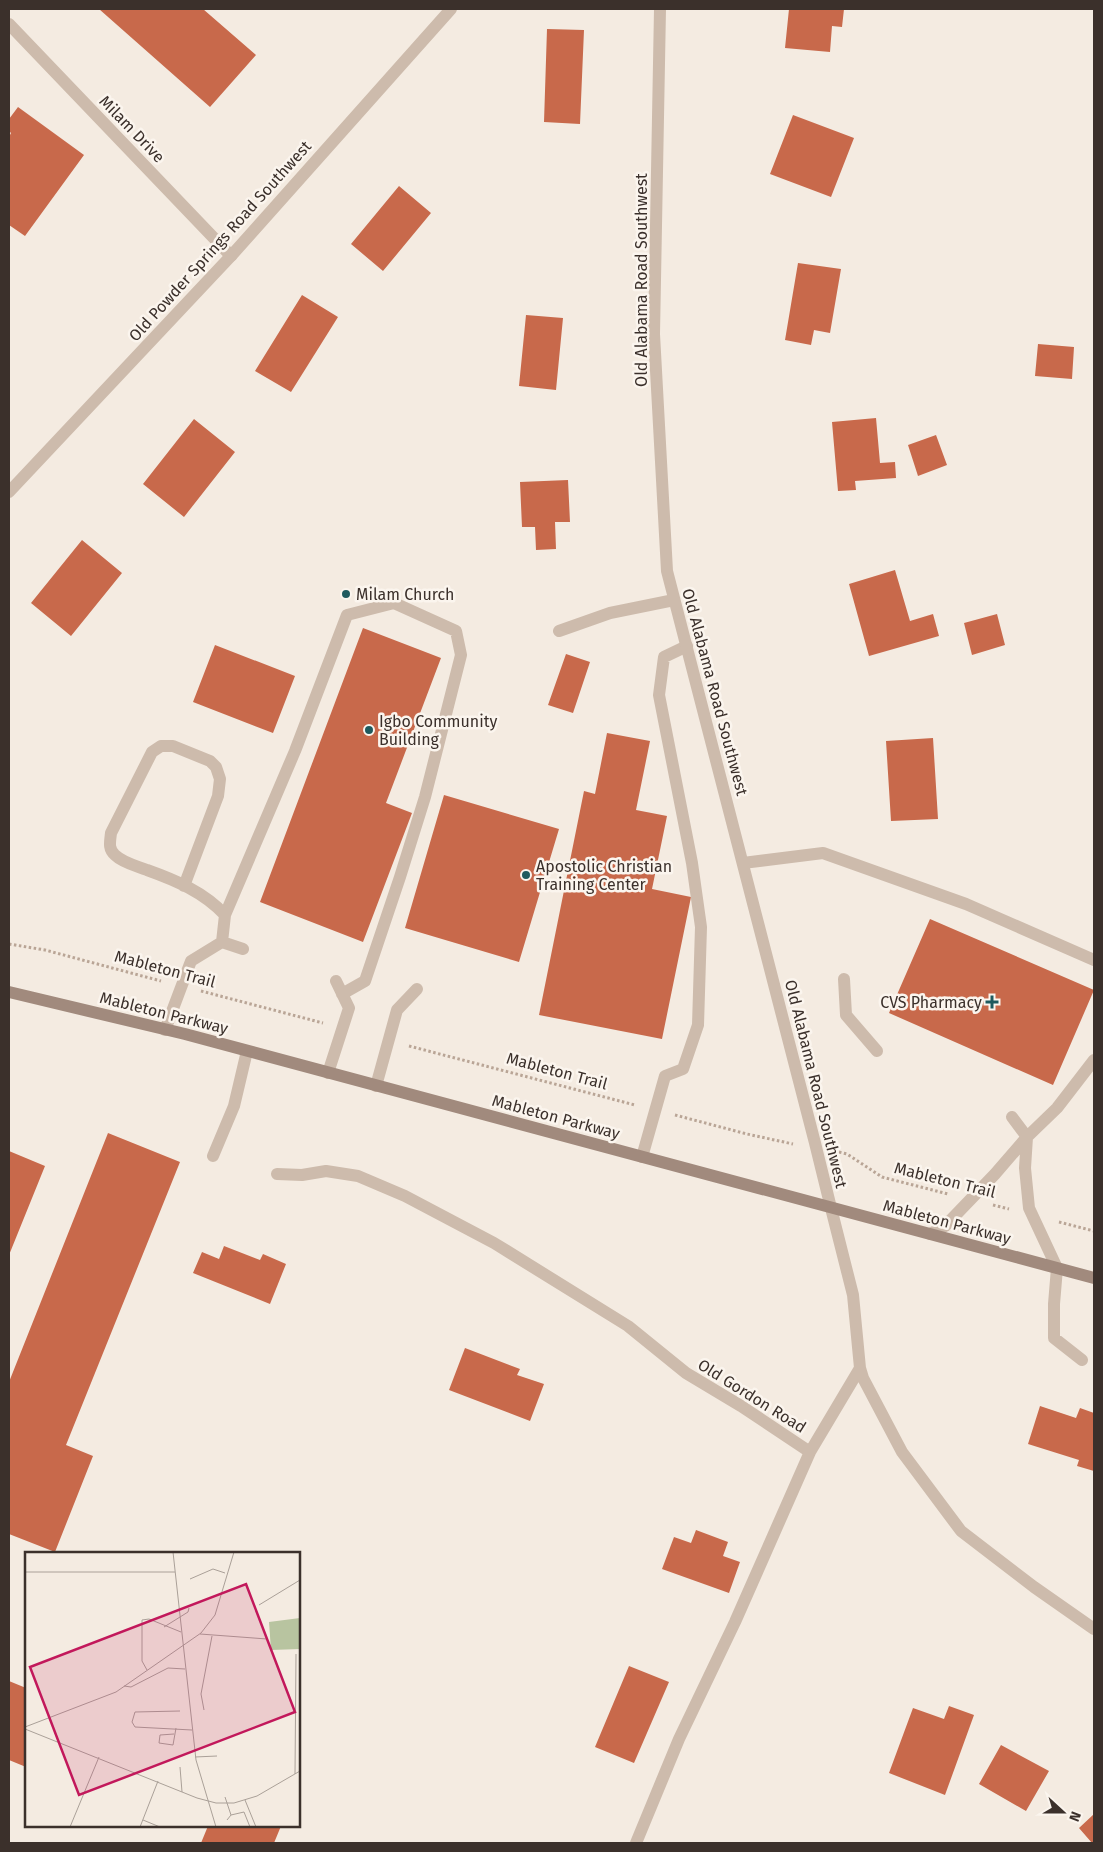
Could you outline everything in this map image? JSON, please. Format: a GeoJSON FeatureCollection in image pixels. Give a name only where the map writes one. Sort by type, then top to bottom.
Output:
{"type":"FeatureCollection","features":[{"type":"Feature","properties":{"kind":"main road","name":"Mableton Parkway"},"geometry":{"type":"LineString","coordinates":[[9,992],[247,1051],[1094,1278]]}},
{"type":"Feature","properties":{"kind":"street","name":"Old Powder Springs Road Southwest"},"geometry":{"type":"LineString","coordinates":[[9,492],[231,256],[452,9]]}},
{"type":"Feature","properties":{"kind":"street","name":"Old Alabama Road Southwest"},"geometry":{"type":"LineString","coordinates":[[660,9],[654,334],[666,571],[687,646],[831,1208],[852,1295],[860,1368]]}},
{"type":"Feature","properties":{"kind":"street","name":"Milam Drive"},"geometry":{"type":"LineString","coordinates":[[9,24],[231,256]]}},
{"type":"Feature","properties":{"kind":"street"},"geometry":{"type":"LineString","coordinates":[[559,631],[610,613],[674,600]]}},
{"type":"Feature","properties":{"kind":"street"},"geometry":{"type":"LineString","coordinates":[[222,942],[225,915],[295,751],[346,615],[394,603],[456,631],[461,655],[424,797],[400,877],[365,981],[342,994]]}},
{"type":"Feature","properties":{"kind":"street"},"geometry":{"type":"LineString","coordinates":[[642,1157],[665,1076],[683,1069],[698,1025],[701,927],[692,863],[658,695],[664,658],[687,646]]}},
{"type":"Feature","properties":{"kind":"street"},"geometry":{"type":"LineString","coordinates":[[184,886],[218,796],[220,779],[216,767],[210,761],[173,746],[161,746],[152,752],[111,834],[109,845],[114,855],[122,860],[184,886],[215,904],[225,915]]}},
{"type":"Feature","properties":{"kind":"street"},"geometry":{"type":"LineString","coordinates":[[743,863],[823,853],[966,904],[1094,960]]}},
{"type":"Feature","properties":{"kind":"street"},"geometry":{"type":"LineString","coordinates":[[165,1030],[191,961],[222,942],[243,949]]}},
{"type":"Feature","properties":{"kind":"street"},"geometry":{"type":"LineString","coordinates":[[844,979],[846,1015],[877,1051]]}},
{"type":"Feature","properties":{"kind":"street"},"geometry":{"type":"LineString","coordinates":[[328,1073],[349,1008],[336,981]]}},
{"type":"Feature","properties":{"kind":"street"},"geometry":{"type":"LineString","coordinates":[[376,1086],[397,1010],[416,989]]}},
{"type":"Feature","properties":{"kind":"street"},"geometry":{"type":"LineString","coordinates":[[213,1156],[234,1106],[247,1051]]}},
{"type":"Feature","properties":{"kind":"street"},"geometry":{"type":"LineString","coordinates":[[930,1234],[945,1226],[971,1199],[1056,1108],[1094,1060]]}},
{"type":"Feature","properties":{"kind":"street"},"geometry":{"type":"LineString","coordinates":[[1012,1117],[1027,1137],[1025,1168],[1029,1208],[1057,1268],[1054,1338],[1082,1360]]}},
{"type":"Feature","properties":{"kind":"street","name":"Old Gordon Road"},"geometry":{"type":"LineString","coordinates":[[276,1174],[302,1175],[326,1171],[358,1176],[405,1196],[494,1243],[628,1326],[686,1373],[741,1406],[810,1452],[860,1368]]}},
{"type":"Feature","properties":{"kind":"street"},"geometry":{"type":"LineString","coordinates":[[860,1368],[863,1378],[902,1452],[961,1531],[1034,1587],[1094,1628]]}},
{"type":"Feature","properties":{"kind":"street"},"geometry":{"type":"LineString","coordinates":[[636,1843],[679,1739],[735,1622],[810,1452]]}},
{"type":"Feature","properties":{"kind":"path","name":"Mableton Trail"},"geometry":{"type":"LineString","coordinates":[[9,944],[45,950],[342,1028]]}},
{"type":"Feature","properties":{"kind":"path","name":"Mableton Trail"},"geometry":{"type":"LineString","coordinates":[[388,1040],[747,1134],[847,1154],[882,1177],[1094,1231]]}},
{"type":"Feature","properties":{"kind":"building"},"geometry":{"type":"Polygon","coordinates":[[[99,9],[203,9],[256,55],[210,107],[99,9]]]}},
{"type":"Feature","properties":{"kind":"building"},"geometry":{"type":"Polygon","coordinates":[[[789,9],[844,9],[842,27],[832,26],[830,52],[785,48],[789,9]]]}},
{"type":"Feature","properties":{"kind":"building"},"geometry":{"type":"Polygon","coordinates":[[[547,29],[584,30],[580,124],[544,122],[547,29]]]}},
{"type":"Feature","properties":{"kind":"building"},"geometry":{"type":"Polygon","coordinates":[[[18,107],[84,155],[25,236],[9,225],[9,137],[11,133],[9,131],[9,119],[18,107]]]}},
{"type":"Feature","properties":{"kind":"building"},"geometry":{"type":"Polygon","coordinates":[[[793,115],[854,138],[831,197],[770,174],[793,115]]]}},
{"type":"Feature","properties":{"kind":"building"},"geometry":{"type":"Polygon","coordinates":[[[399,186],[431,213],[383,271],[351,244],[399,186]]]}},
{"type":"Feature","properties":{"kind":"building"},"geometry":{"type":"Polygon","coordinates":[[[798,263],[841,269],[830,333],[814,330],[811,345],[785,340],[798,263]]]}},
{"type":"Feature","properties":{"kind":"building"},"geometry":{"type":"Polygon","coordinates":[[[302,295],[338,317],[291,392],[255,371],[302,295]]]}},
{"type":"Feature","properties":{"kind":"building"},"geometry":{"type":"Polygon","coordinates":[[[526,315],[563,318],[556,390],[519,386],[526,315]]]}},
{"type":"Feature","properties":{"kind":"building"},"geometry":{"type":"Polygon","coordinates":[[[1038,344],[1074,347],[1072,379],[1035,376],[1038,344]]]}},
{"type":"Feature","properties":{"kind":"building"},"geometry":{"type":"Polygon","coordinates":[[[876,418],[880,463],[895,462],[896,478],[855,481],[856,490],[838,491],[832,422],[876,418]]]}},
{"type":"Feature","properties":{"kind":"building"},"geometry":{"type":"Polygon","coordinates":[[[194,419],[235,452],[184,517],[143,484],[194,419]]]}},
{"type":"Feature","properties":{"kind":"building"},"geometry":{"type":"Polygon","coordinates":[[[936,435],[947,465],[918,476],[908,445],[936,435]]]}},
{"type":"Feature","properties":{"kind":"building"},"geometry":{"type":"Polygon","coordinates":[[[568,480],[570,522],[555,522],[556,549],[536,550],[535,527],[522,527],[520,482],[568,480]]]}},
{"type":"Feature","properties":{"kind":"building"},"geometry":{"type":"Polygon","coordinates":[[[82,540],[122,573],[71,636],[31,603],[82,540]]]}},
{"type":"Feature","properties":{"kind":"building"},"geometry":{"type":"Polygon","coordinates":[[[895,570],[910,621],[933,614],[939,636],[869,656],[849,584],[895,570]]]}},
{"type":"Feature","properties":{"kind":"building"},"geometry":{"type":"Polygon","coordinates":[[[997,614],[1005,645],[972,655],[964,623],[997,614]]]}},
{"type":"Feature","properties":{"kind":"building","name":"Igbo Community Building"},"geometry":{"type":"Polygon","coordinates":[[[363,628],[441,658],[386,803],[412,813],[363,942],[260,902],[363,628]]]}},
{"type":"Feature","properties":{"kind":"building"},"geometry":{"type":"Polygon","coordinates":[[[215,645],[295,676],[273,733],[193,702],[215,645]]]}},
{"type":"Feature","properties":{"kind":"building"},"geometry":{"type":"Polygon","coordinates":[[[566,654],[590,662],[573,713],[548,705],[566,654]]]}},
{"type":"Feature","properties":{"kind":"building"},"geometry":{"type":"Polygon","coordinates":[[[607,733],[650,741],[636,810],[667,816],[652,889],[691,897],[662,1039],[539,1015],[584,791],[595,794],[607,733]]]}},
{"type":"Feature","properties":{"kind":"building"},"geometry":{"type":"Polygon","coordinates":[[[933,738],[938,819],[891,821],[886,741],[933,738]]]}},
{"type":"Feature","properties":{"kind":"building"},"geometry":{"type":"Polygon","coordinates":[[[444,795],[559,829],[519,962],[405,928],[444,795]]]}},
{"type":"Feature","properties":{"kind":"building","name":"CVS Pharmacy"},"geometry":{"type":"Polygon","coordinates":[[[930,919],[1094,990],[1053,1085],[889,1013],[930,919]]]}},
{"type":"Feature","properties":{"kind":"building"},"geometry":{"type":"Polygon","coordinates":[[[108,1133],[180,1162],[66,1445],[93,1456],[55,1552],[9,1534],[9,1382],[108,1133]]]}},
{"type":"Feature","properties":{"kind":"building"},"geometry":{"type":"Polygon","coordinates":[[[9,1151],[45,1166],[9,1255],[9,1151]]]}},
{"type":"Feature","properties":{"kind":"building"},"geometry":{"type":"Polygon","coordinates":[[[224,1246],[260,1260],[263,1254],[286,1264],[270,1304],[193,1273],[202,1252],[219,1259],[224,1246]]]}},
{"type":"Feature","properties":{"kind":"building"},"geometry":{"type":"Polygon","coordinates":[[[465,1348],[520,1369],[517,1375],[544,1384],[530,1421],[449,1390],[465,1348]]]}},
{"type":"Feature","properties":{"kind":"building"},"geometry":{"type":"Polygon","coordinates":[[[1040,1406],[1076,1418],[1080,1408],[1094,1413],[1094,1471],[1077,1466],[1079,1460],[1028,1444],[1040,1406]]]}},
{"type":"Feature","properties":{"kind":"building"},"geometry":{"type":"Polygon","coordinates":[[[696,1530],[728,1542],[723,1556],[740,1562],[729,1593],[662,1569],[674,1537],[691,1543],[696,1530]]]}},
{"type":"Feature","properties":{"kind":"building"},"geometry":{"type":"Polygon","coordinates":[[[629,1666],[669,1682],[634,1763],[595,1747],[629,1666]]]}},
{"type":"Feature","properties":{"kind":"building"},"geometry":{"type":"Polygon","coordinates":[[[9,1681],[25,1688],[25,1767],[9,1760],[9,1681]]]}},
{"type":"Feature","properties":{"kind":"building"},"geometry":{"type":"Polygon","coordinates":[[[949,1706],[974,1715],[945,1795],[889,1773],[913,1708],[944,1719],[949,1706]]]}},
{"type":"Feature","properties":{"kind":"building"},"geometry":{"type":"Polygon","coordinates":[[[1001,1745],[1049,1771],[1026,1811],[979,1784],[1001,1745]]]}},
{"type":"Feature","properties":{"kind":"building"},"geometry":{"type":"Polygon","coordinates":[[[1094,1814],[1094,1843],[1092,1843],[1079,1828],[1094,1814]]]}},
{"type":"Feature","properties":{"kind":"building"},"geometry":{"type":"Polygon","coordinates":[[[208,1827],[281,1827],[274,1843],[201,1843],[208,1827]]]}},
{"type":"Feature","properties":{"kind":"place","name":"Milam Church"},"geometry":{"type":"Point","coordinates":[346,594]}},
{"type":"Feature","properties":{"kind":"place","name":"Igbo Community Building"},"geometry":{"type":"Point","coordinates":[369,730]}},
{"type":"Feature","properties":{"kind":"place","name":"Apostolic Christian Training Center"},"geometry":{"type":"Point","coordinates":[526,875]}},
{"type":"Feature","properties":{"kind":"place","name":"CVS Pharmacy"},"geometry":{"type":"Point","coordinates":[992,1002]}}]}
